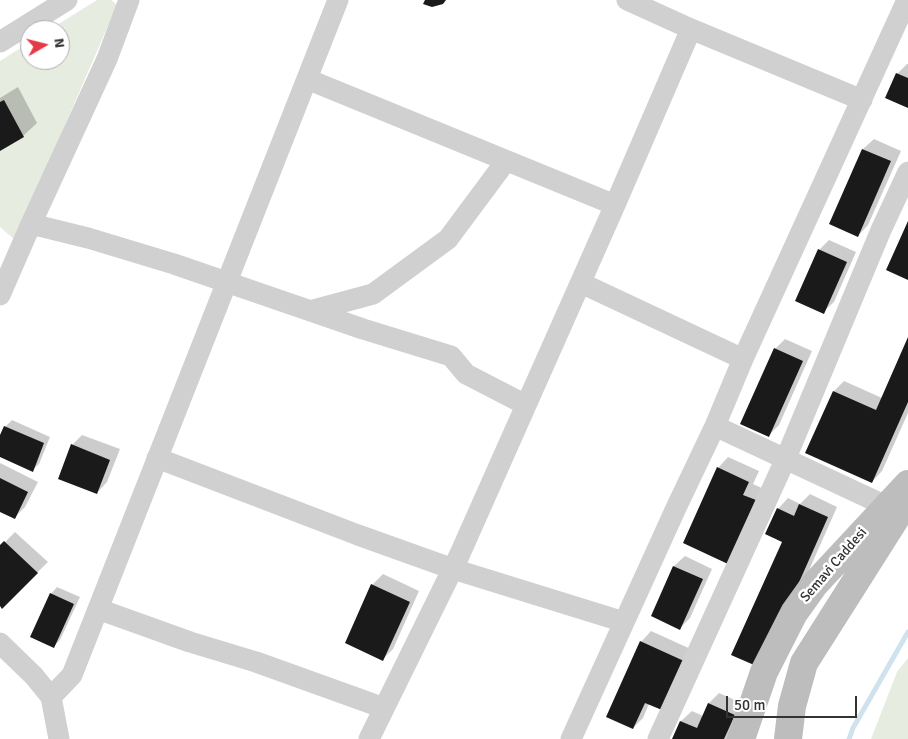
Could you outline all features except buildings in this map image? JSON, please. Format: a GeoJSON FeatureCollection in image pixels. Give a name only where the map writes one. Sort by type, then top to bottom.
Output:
{"type":"FeatureCollection","features":[{"type":"Feature","properties":{"kind":"main road","name":"Semavi Caddesi"},"geometry":{"type":"LineString","coordinates":[[788,739],[792,706],[804,663],[908,484]]}},
{"type":"Feature","properties":{"kind":"main road","name":"Semavi Caddesi"},"geometry":{"type":"LineString","coordinates":[[741,739],[764,672],[794,613],[814,586],[897,503]]}},
{"type":"Feature","properties":{"kind":"street"},"geometry":{"type":"LineString","coordinates":[[1,40],[67,0]]}},
{"type":"Feature","properties":{"kind":"street"},"geometry":{"type":"LineString","coordinates":[[0,295],[108,59],[128,0]]}},
{"type":"Feature","properties":{"kind":"street"},"geometry":{"type":"LineString","coordinates":[[51,697],[72,675],[338,0]]}},
{"type":"Feature","properties":{"kind":"street"},"geometry":{"type":"LineString","coordinates":[[627,0],[691,29],[862,100]]}},
{"type":"Feature","properties":{"kind":"street"},"geometry":{"type":"LineString","coordinates":[[571,739],[862,100],[905,12]]}},
{"type":"Feature","properties":{"kind":"street"},"geometry":{"type":"LineString","coordinates":[[369,739],[453,569],[581,283],[691,29]]}},
{"type":"Feature","properties":{"kind":"street"},"geometry":{"type":"LineString","coordinates":[[307,79],[615,205]]}},
{"type":"Feature","properties":{"kind":"street"},"geometry":{"type":"LineString","coordinates":[[310,311],[373,294],[448,239],[506,161]]}},
{"type":"Feature","properties":{"kind":"street"},"geometry":{"type":"LineString","coordinates":[[658,739],[786,458],[908,172]]}},
{"type":"Feature","properties":{"kind":"street"},"geometry":{"type":"LineString","coordinates":[[31,224],[88,238],[174,264],[310,311],[451,356],[466,374],[526,405]]}},
{"type":"Feature","properties":{"kind":"street"},"geometry":{"type":"LineString","coordinates":[[581,283],[744,359]]}},
{"type":"Feature","properties":{"kind":"street"},"geometry":{"type":"LineString","coordinates":[[715,426],[786,458],[897,503]]}},
{"type":"Feature","properties":{"kind":"street"},"geometry":{"type":"LineString","coordinates":[[157,458],[358,535],[453,569],[624,622]]}},
{"type":"Feature","properties":{"kind":"street"},"geometry":{"type":"LineString","coordinates":[[98,609],[190,642],[256,662],[384,708]]}},
{"type":"Feature","properties":{"kind":"street"},"geometry":{"type":"LineString","coordinates":[[0,643],[34,676],[51,697],[59,739]]}},
{"type":"Feature","properties":{"kind":"shaded area"},"geometry":{"type":"Polygon","coordinates":[[[97,0],[111,0],[117,5],[15,240],[0,227],[0,61],[20,48],[20,70],[70,70],[70,20],[65,20],[97,0]]]}},
{"type":"Feature","properties":{"kind":"shaded area"},"geometry":{"type":"Polygon","coordinates":[[[908,658],[908,739],[871,739],[897,672],[908,658]]]}},
{"type":"Feature","properties":{"kind":"waterway"},"geometry":{"type":"LineString","coordinates":[[849,739],[853,728],[908,632]]}}]}
